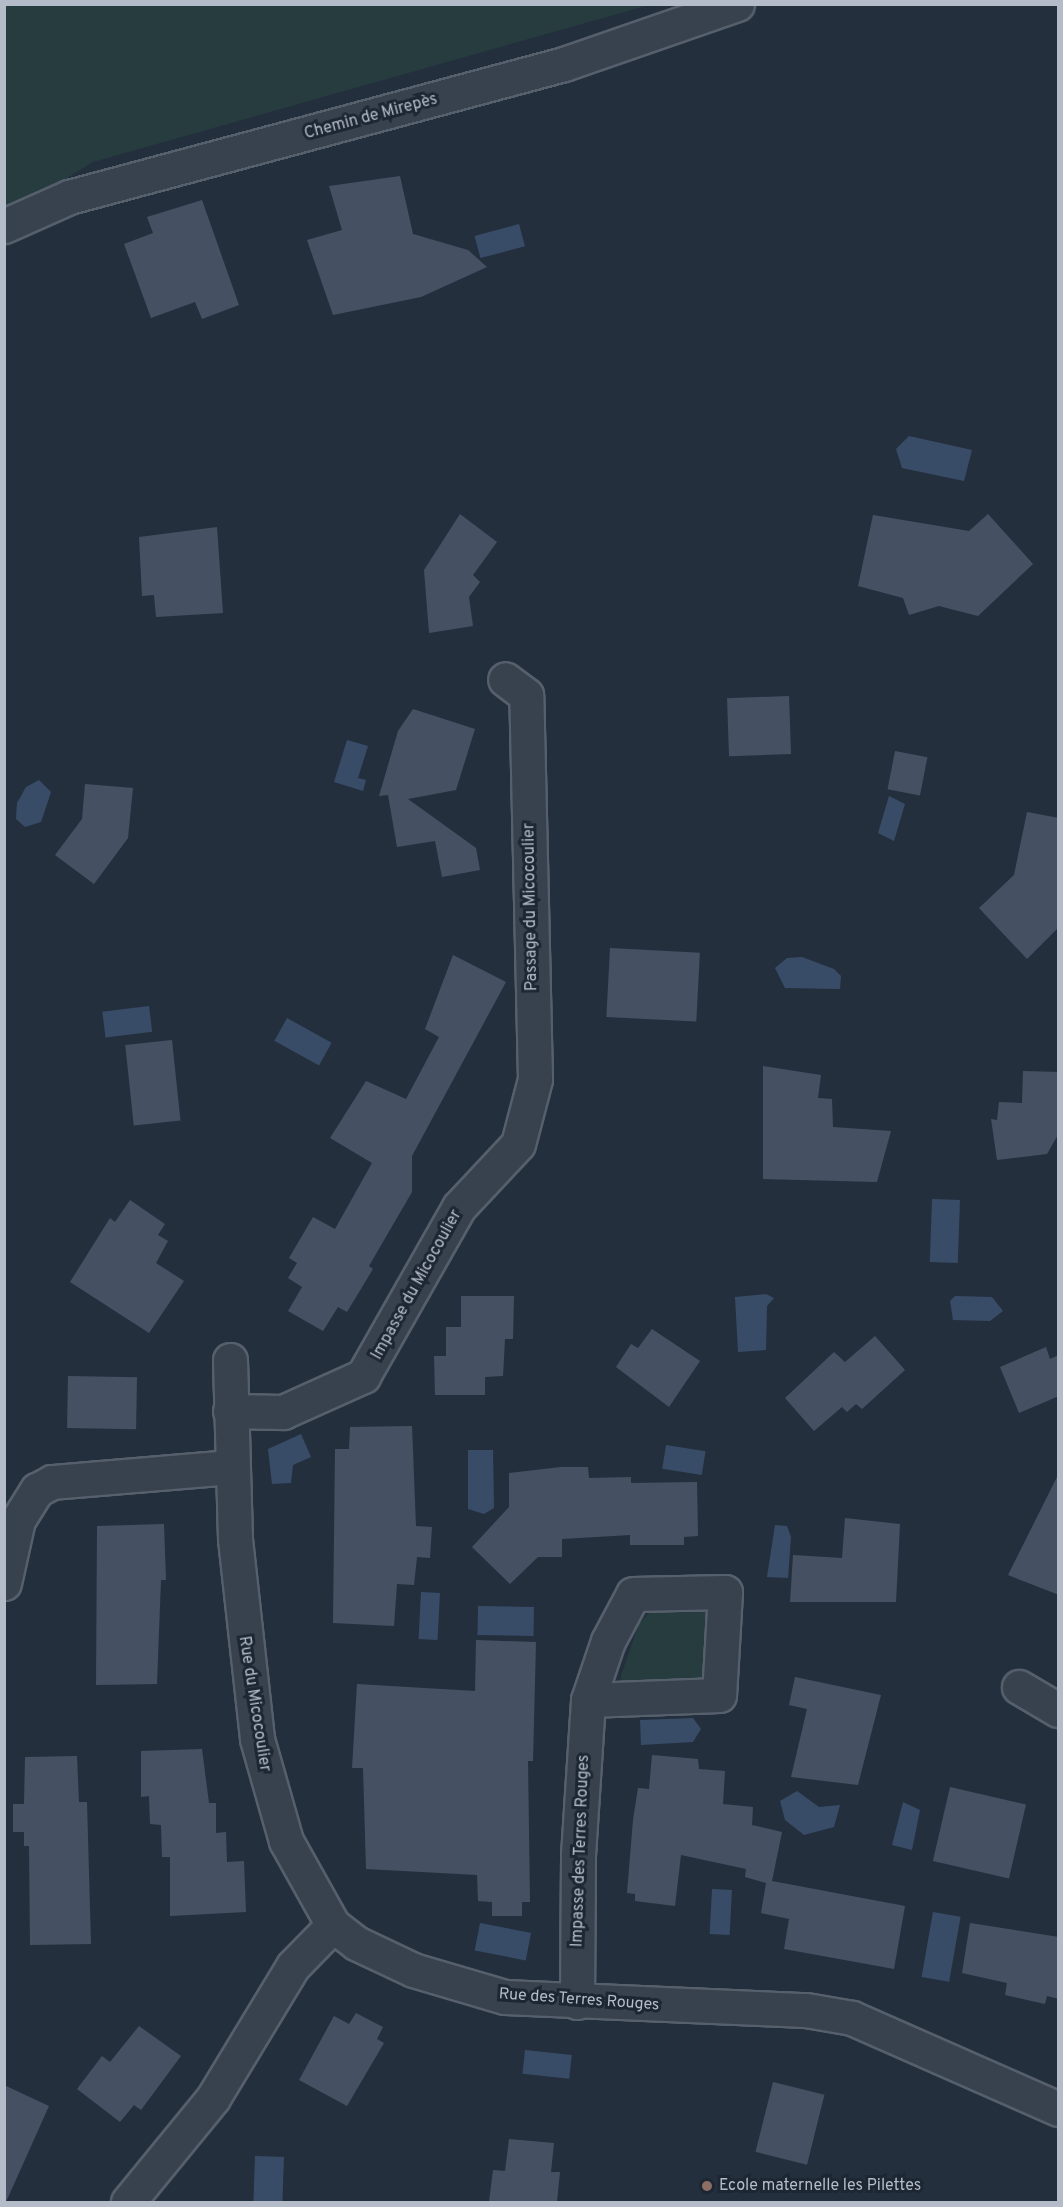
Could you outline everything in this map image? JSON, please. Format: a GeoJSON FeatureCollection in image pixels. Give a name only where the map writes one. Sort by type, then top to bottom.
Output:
{"type":"FeatureCollection","features":[{"type":"Feature","properties":{"kind":"street","name":"Chemin de Mirepès"},"geometry":{"type":"LineString","coordinates":[[4,226],[69,197],[564,64],[737,4]]}},
{"type":"Feature","properties":{"kind":"street","name":"Passage du Micocoulier"},"geometry":{"type":"LineString","coordinates":[[505,679],[526,694],[535,1079],[518,1144]]}},
{"type":"Feature","properties":{"kind":"street","name":"Impasse du Micocoulier"},"geometry":{"type":"LineString","coordinates":[[230,1411],[283,1412],[363,1376],[459,1208],[518,1144]]}},
{"type":"Feature","properties":{"kind":"street","name":"Rue du Micocoulier"},"geometry":{"type":"LineString","coordinates":[[230,1360],[232,1467],[242,1640],[259,1750],[286,1841],[333,1925]]}},
{"type":"Feature","properties":{"kind":"street"},"geometry":{"type":"LineString","coordinates":[[4,1583],[18,1520],[37,1490],[52,1482],[232,1467]]}},
{"type":"Feature","properties":{"kind":"street","name":"Impasse des Terres Rouges"},"geometry":{"type":"LineString","coordinates":[[577,2002],[578,1855],[588,1700],[608,1641],[633,1594],[725,1593],[720,1695],[588,1700]]}},
{"type":"Feature","properties":{"kind":"street"},"geometry":{"type":"LineString","coordinates":[[1019,1687],[1059,1710]]}},
{"type":"Feature","properties":{"kind":"street"},"geometry":{"type":"LineString","coordinates":[[128,2202],[213,2098],[293,1966],[333,1925]]}},
{"type":"Feature","properties":{"kind":"street","name":"Rue des Terres Rouges"},"geometry":{"type":"LineString","coordinates":[[333,1925],[356,1943],[454,1985],[505,1997],[577,2002],[806,2010],[852,2018],[1059,2109]]}},
{"type":"Feature","properties":{"kind":"green space"},"geometry":{"type":"Polygon","coordinates":[[[5,5],[649,5],[93,162],[5,216],[5,5]]]}},
{"type":"Feature","properties":{"kind":"green space"},"geometry":{"type":"Polygon","coordinates":[[[661,1600],[708,1606],[704,1684],[622,1688],[621,1675],[639,1624],[661,1600]]]}},
{"type":"Feature","properties":{"kind":"water"},"geometry":{"type":"Polygon","coordinates":[[[519,224],[525,246],[481,258],[475,236],[519,224]]]}},
{"type":"Feature","properties":{"kind":"water"},"geometry":{"type":"Polygon","coordinates":[[[909,436],[972,450],[964,481],[902,468],[896,449],[909,436]]]}},
{"type":"Feature","properties":{"kind":"water"},"geometry":{"type":"Polygon","coordinates":[[[347,740],[368,746],[358,778],[366,780],[363,791],[334,782],[347,740]]]}},
{"type":"Feature","properties":{"kind":"water"},"geometry":{"type":"Polygon","coordinates":[[[39,780],[51,792],[41,822],[25,827],[16,819],[17,803],[26,787],[39,780]]]}},
{"type":"Feature","properties":{"kind":"water"},"geometry":{"type":"Polygon","coordinates":[[[889,796],[905,804],[894,841],[878,833],[889,796]]]}},
{"type":"Feature","properties":{"kind":"water"},"geometry":{"type":"Polygon","coordinates":[[[802,957],[834,969],[841,976],[840,989],[785,988],[775,968],[787,958],[802,957]]]}},
{"type":"Feature","properties":{"kind":"water"},"geometry":{"type":"Polygon","coordinates":[[[149,1006],[152,1032],[106,1038],[102,1012],[149,1006]]]}},
{"type":"Feature","properties":{"kind":"water"},"geometry":{"type":"Polygon","coordinates":[[[287,1018],[332,1043],[319,1065],[274,1041],[287,1018]]]}},
{"type":"Feature","properties":{"kind":"water"},"geometry":{"type":"Polygon","coordinates":[[[932,1199],[960,1200],[958,1263],[930,1262],[932,1199]]]}},
{"type":"Feature","properties":{"kind":"water"},"geometry":{"type":"Polygon","coordinates":[[[766,1294],[774,1298],[767,1306],[766,1350],[738,1352],[735,1297],[766,1294]]]}},
{"type":"Feature","properties":{"kind":"water"},"geometry":{"type":"Polygon","coordinates":[[[955,1296],[992,1297],[1003,1311],[990,1321],[953,1320],[950,1301],[955,1296]]]}},
{"type":"Feature","properties":{"kind":"water"},"geometry":{"type":"Polygon","coordinates":[[[301,1434],[311,1457],[293,1465],[291,1483],[272,1484],[268,1449],[301,1434]]]}},
{"type":"Feature","properties":{"kind":"water"},"geometry":{"type":"Polygon","coordinates":[[[666,1445],[706,1451],[702,1475],[662,1469],[666,1445]]]}},
{"type":"Feature","properties":{"kind":"water"},"geometry":{"type":"Polygon","coordinates":[[[468,1450],[493,1450],[494,1508],[484,1514],[468,1509],[468,1450]]]}},
{"type":"Feature","properties":{"kind":"water"},"geometry":{"type":"Polygon","coordinates":[[[775,1525],[787,1526],[791,1537],[788,1578],[767,1577],[775,1525]]]}},
{"type":"Feature","properties":{"kind":"water"},"geometry":{"type":"Polygon","coordinates":[[[421,1592],[440,1593],[438,1640],[419,1639],[421,1592]]]}},
{"type":"Feature","properties":{"kind":"water"},"geometry":{"type":"Polygon","coordinates":[[[478,1606],[534,1607],[533,1636],[477,1635],[478,1606]]]}},
{"type":"Feature","properties":{"kind":"water"},"geometry":{"type":"Polygon","coordinates":[[[693,1718],[701,1729],[693,1742],[641,1745],[640,1720],[693,1718]]]}},
{"type":"Feature","properties":{"kind":"water"},"geometry":{"type":"Polygon","coordinates":[[[797,1791],[819,1807],[840,1805],[834,1827],[804,1835],[785,1820],[780,1801],[797,1791]]]}},
{"type":"Feature","properties":{"kind":"water"},"geometry":{"type":"Polygon","coordinates":[[[903,1802],[920,1810],[912,1850],[892,1845],[903,1802]]]}},
{"type":"Feature","properties":{"kind":"water"},"geometry":{"type":"Polygon","coordinates":[[[712,1889],[732,1890],[730,1935],[710,1934],[712,1889]]]}},
{"type":"Feature","properties":{"kind":"water"},"geometry":{"type":"Polygon","coordinates":[[[933,1912],[961,1917],[949,1982],[922,1977],[933,1912]]]}},
{"type":"Feature","properties":{"kind":"water"},"geometry":{"type":"Polygon","coordinates":[[[480,1923],[531,1933],[526,1960],[475,1950],[480,1923]]]}},
{"type":"Feature","properties":{"kind":"water"},"geometry":{"type":"Polygon","coordinates":[[[525,2050],[572,2055],[569,2079],[522,2074],[525,2050]]]}},
{"type":"Feature","properties":{"kind":"water"},"geometry":{"type":"Polygon","coordinates":[[[255,2156],[284,2157],[282,2202],[253,2202],[255,2156]]]}},
{"type":"Feature","properties":{"kind":"building"},"geometry":{"type":"Polygon","coordinates":[[[400,176],[413,234],[468,250],[487,267],[421,297],[333,315],[307,240],[342,230],[329,186],[400,176]]]}},
{"type":"Feature","properties":{"kind":"building"},"geometry":{"type":"Polygon","coordinates":[[[202,200],[239,305],[202,319],[195,302],[151,318],[124,244],[153,233],[147,217],[202,200]]]}},
{"type":"Feature","properties":{"kind":"building"},"geometry":{"type":"Polygon","coordinates":[[[460,514],[497,542],[473,575],[480,582],[469,597],[473,626],[429,633],[424,570],[460,514]]]}},
{"type":"Feature","properties":{"kind":"building"},"geometry":{"type":"Polygon","coordinates":[[[988,514],[1033,564],[978,616],[939,606],[909,615],[903,598],[858,586],[873,515],[969,531],[988,514]]]}},
{"type":"Feature","properties":{"kind":"building"},"geometry":{"type":"Polygon","coordinates":[[[217,527],[223,613],[156,617],[154,595],[142,596],[139,537],[217,527]]]}},
{"type":"Feature","properties":{"kind":"building"},"geometry":{"type":"Polygon","coordinates":[[[789,696],[791,754],[729,756],[727,698],[789,696]]]}},
{"type":"Feature","properties":{"kind":"building"},"geometry":{"type":"Polygon","coordinates":[[[413,709],[475,729],[456,790],[408,799],[476,848],[480,870],[442,877],[435,841],[397,847],[388,795],[379,796],[398,731],[413,709]]]}},
{"type":"Feature","properties":{"kind":"building"},"geometry":{"type":"Polygon","coordinates":[[[895,751],[927,757],[920,796],[888,789],[895,751]]]}},
{"type":"Feature","properties":{"kind":"building"},"geometry":{"type":"Polygon","coordinates":[[[85,784],[133,788],[128,838],[94,884],[55,855],[82,819],[85,784]]]}},
{"type":"Feature","properties":{"kind":"building"},"geometry":{"type":"Polygon","coordinates":[[[1027,812],[1059,818],[1059,927],[1027,959],[979,908],[1014,875],[1027,812]]]}},
{"type":"Feature","properties":{"kind":"building"},"geometry":{"type":"Polygon","coordinates":[[[610,948],[700,953],[696,1022],[606,1017],[610,948]]]}},
{"type":"Feature","properties":{"kind":"building"},"geometry":{"type":"Polygon","coordinates":[[[453,955],[506,982],[412,1156],[412,1192],[369,1266],[373,1269],[347,1312],[338,1307],[323,1331],[288,1311],[302,1287],[288,1278],[297,1263],[289,1258],[313,1217],[335,1229],[372,1163],[330,1138],[366,1081],[406,1099],[439,1037],[425,1029],[453,955]]]}},
{"type":"Feature","properties":{"kind":"building"},"geometry":{"type":"Polygon","coordinates":[[[172,1040],[180,1121],[134,1125],[125,1045],[172,1040]]]}},
{"type":"Feature","properties":{"kind":"building"},"geometry":{"type":"Polygon","coordinates":[[[763,1066],[821,1075],[818,1098],[832,1099],[833,1127],[891,1131],[877,1182],[763,1179],[763,1066]]]}},
{"type":"Feature","properties":{"kind":"building"},"geometry":{"type":"Polygon","coordinates":[[[1023,1071],[1059,1072],[1059,1133],[1047,1154],[997,1160],[991,1119],[997,1120],[999,1102],[1022,1103],[1023,1071]]]}},
{"type":"Feature","properties":{"kind":"building"},"geometry":{"type":"Polygon","coordinates":[[[130,1200],[165,1224],[158,1235],[168,1241],[156,1263],[184,1281],[149,1333],[70,1282],[110,1218],[115,1222],[130,1200]]]}},
{"type":"Feature","properties":{"kind":"building"},"geometry":{"type":"Polygon","coordinates":[[[461,1296],[514,1296],[513,1339],[505,1339],[503,1376],[485,1377],[485,1395],[435,1395],[434,1356],[446,1356],[446,1327],[461,1327],[461,1296]]]}},
{"type":"Feature","properties":{"kind":"building"},"geometry":{"type":"Polygon","coordinates":[[[652,1329],[700,1361],[669,1407],[616,1367],[631,1344],[638,1348],[652,1329]]]}},
{"type":"Feature","properties":{"kind":"building"},"geometry":{"type":"Polygon","coordinates":[[[875,1336],[905,1370],[862,1409],[856,1404],[847,1412],[842,1407],[814,1431],[785,1398],[834,1352],[845,1362],[875,1336]]]}},
{"type":"Feature","properties":{"kind":"building"},"geometry":{"type":"Polygon","coordinates":[[[1046,1347],[1050,1359],[1059,1355],[1059,1396],[1019,1413],[1000,1367],[1046,1347]]]}},
{"type":"Feature","properties":{"kind":"building"},"geometry":{"type":"Polygon","coordinates":[[[68,1376],[137,1377],[136,1429],[67,1428],[68,1376]]]}},
{"type":"Feature","properties":{"kind":"building"},"geometry":{"type":"Polygon","coordinates":[[[412,1426],[416,1526],[432,1527],[430,1558],[417,1557],[414,1585],[397,1584],[394,1626],[333,1623],[335,1449],[349,1449],[350,1427],[412,1426]]]}},
{"type":"Feature","properties":{"kind":"building"},"geometry":{"type":"Polygon","coordinates":[[[561,1467],[588,1467],[589,1478],[631,1477],[631,1483],[697,1482],[698,1536],[684,1537],[684,1545],[630,1545],[630,1535],[562,1539],[562,1557],[538,1557],[510,1584],[472,1547],[509,1507],[509,1473],[561,1467]]]}},
{"type":"Feature","properties":{"kind":"building"},"geometry":{"type":"Polygon","coordinates":[[[1059,1473],[1059,1595],[1008,1575],[1059,1473]]]}},
{"type":"Feature","properties":{"kind":"building"},"geometry":{"type":"Polygon","coordinates":[[[845,1518],[900,1524],[896,1602],[790,1602],[793,1555],[842,1558],[845,1518]]]}},
{"type":"Feature","properties":{"kind":"building"},"geometry":{"type":"Polygon","coordinates":[[[164,1524],[166,1580],[161,1580],[157,1684],[96,1685],[97,1526],[164,1524]]]}},
{"type":"Feature","properties":{"kind":"building"},"geometry":{"type":"Polygon","coordinates":[[[476,1640],[536,1642],[533,1761],[528,1761],[530,1902],[522,1902],[522,1916],[492,1916],[492,1902],[478,1901],[477,1875],[366,1869],[363,1768],[352,1768],[357,1684],[475,1691],[476,1640]]]}},
{"type":"Feature","properties":{"kind":"building"},"geometry":{"type":"Polygon","coordinates":[[[795,1677],[881,1695],[858,1785],[791,1777],[807,1709],[789,1705],[795,1677]]]}},
{"type":"Feature","properties":{"kind":"building"},"geometry":{"type":"Polygon","coordinates":[[[202,1749],[209,1803],[216,1803],[216,1833],[226,1832],[227,1862],[244,1861],[246,1912],[170,1916],[170,1857],[162,1857],[161,1825],[150,1824],[149,1796],[141,1797],[141,1751],[202,1749]]]}},
{"type":"Feature","properties":{"kind":"building"},"geometry":{"type":"Polygon","coordinates":[[[652,1755],[698,1759],[699,1769],[725,1771],[723,1804],[753,1807],[752,1825],[782,1832],[772,1881],[905,1906],[894,1969],[784,1949],[789,1919],[761,1913],[766,1883],[745,1877],[746,1869],[681,1855],[675,1906],[635,1901],[635,1894],[627,1893],[633,1820],[638,1788],[649,1789],[652,1755]]]}},
{"type":"Feature","properties":{"kind":"building"},"geometry":{"type":"Polygon","coordinates":[[[77,1756],[79,1802],[87,1802],[91,1944],[30,1945],[29,1846],[24,1846],[24,1832],[13,1832],[13,1804],[24,1804],[25,1757],[77,1756]]]}},
{"type":"Feature","properties":{"kind":"building"},"geometry":{"type":"Polygon","coordinates":[[[950,1787],[1026,1805],[1009,1879],[933,1861],[950,1787]]]}},
{"type":"Feature","properties":{"kind":"building"},"geometry":{"type":"Polygon","coordinates":[[[970,1923],[1059,1937],[1059,1999],[1047,1996],[1045,2004],[1005,1995],[1007,1983],[962,1973],[970,1923]]]}},
{"type":"Feature","properties":{"kind":"building"},"geometry":{"type":"Polygon","coordinates":[[[356,2013],[383,2027],[377,2039],[384,2043],[347,2106],[299,2080],[334,2016],[349,2024],[356,2013]]]}},
{"type":"Feature","properties":{"kind":"building"},"geometry":{"type":"Polygon","coordinates":[[[139,2026],[181,2056],[141,2110],[134,2105],[120,2122],[77,2089],[102,2056],[110,2062],[139,2026]]]}},
{"type":"Feature","properties":{"kind":"building"},"geometry":{"type":"Polygon","coordinates":[[[773,2082],[824,2095],[807,2165],[756,2152],[773,2082]]]}},
{"type":"Feature","properties":{"kind":"building"},"geometry":{"type":"Polygon","coordinates":[[[4,2085],[49,2106],[6,2202],[4,2202],[4,2085]]]}},
{"type":"Feature","properties":{"kind":"building"},"geometry":{"type":"Polygon","coordinates":[[[509,2139],[554,2143],[551,2172],[560,2172],[557,2202],[489,2202],[493,2170],[505,2171],[509,2139]]]}},
{"type":"Feature","properties":{"kind":"place","name":"Ecole maternelle les Pilettes"},"geometry":{"type":"Point","coordinates":[707,2186]}}]}
